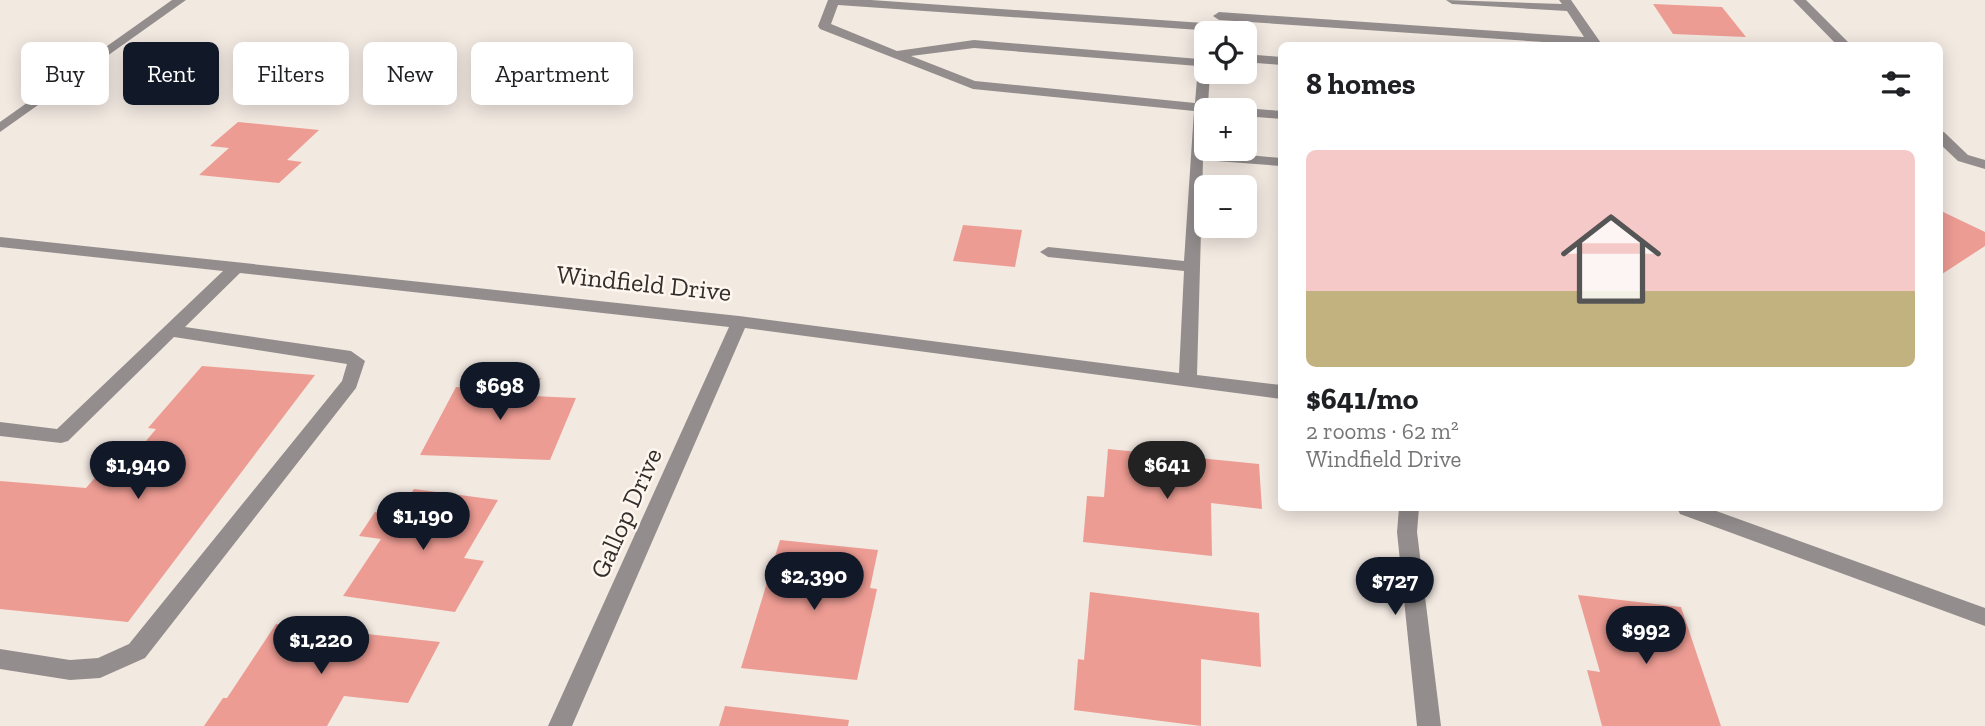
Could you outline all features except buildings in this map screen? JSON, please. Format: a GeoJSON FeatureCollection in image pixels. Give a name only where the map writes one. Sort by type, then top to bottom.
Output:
{"type":"FeatureCollection","features":[{"type":"Feature","properties":{"kind":"street"},"geometry":{"type":"LineString","coordinates":[[0,128],[180,0]]}},
{"type":"Feature","properties":{"kind":"street"},"geometry":{"type":"LineString","coordinates":[[1194,24],[834,0],[824,26],[973,85],[1194,108]]}},
{"type":"Feature","properties":{"kind":"street"},"geometry":{"type":"LineString","coordinates":[[1217,21],[1226,0]]}},
{"type":"Feature","properties":{"kind":"street"},"geometry":{"type":"LineString","coordinates":[[1452,0],[1568,4],[1595,42]]}},
{"type":"Feature","properties":{"kind":"street"},"geometry":{"type":"LineString","coordinates":[[1799,0],[1842,42]]}},
{"type":"Feature","properties":{"kind":"street"},"geometry":{"type":"LineString","coordinates":[[1257,27],[1575,42]]}},
{"type":"Feature","properties":{"kind":"street"},"geometry":{"type":"LineString","coordinates":[[896,54],[974,44],[1194,55]]}},
{"type":"Feature","properties":{"kind":"street"},"geometry":{"type":"LineString","coordinates":[[1257,59],[1278,61]]}},
{"type":"Feature","properties":{"kind":"street"},"geometry":{"type":"LineString","coordinates":[[1257,113],[1278,115]]}},
{"type":"Feature","properties":{"kind":"street"},"geometry":{"type":"LineString","coordinates":[[1943,139],[1963,158],[1985,165]]}},
{"type":"Feature","properties":{"kind":"street"},"geometry":{"type":"LineString","coordinates":[[1257,160],[1278,162]]}},
{"type":"Feature","properties":{"kind":"street"},"geometry":{"type":"LineString","coordinates":[[1188,380],[1197,161]]}},
{"type":"Feature","properties":{"kind":"street","name":"Windfield Drive"},"geometry":{"type":"LineString","coordinates":[[0,242],[739,322],[1278,392]]}},
{"type":"Feature","properties":{"kind":"street"},"geometry":{"type":"LineString","coordinates":[[1048,252],[1193,267]]}},
{"type":"Feature","properties":{"kind":"street"},"geometry":{"type":"LineString","coordinates":[[0,429],[61,436],[237,267]]}},
{"type":"Feature","properties":{"kind":"street","name":"Gallop Drive"},"geometry":{"type":"LineString","coordinates":[[560,726],[739,322]]}},
{"type":"Feature","properties":{"kind":"street"},"geometry":{"type":"LineString","coordinates":[[0,659],[70,670],[100,668],[137,651],[350,383],[356,361],[345,355],[171,331]]}},
{"type":"Feature","properties":{"kind":"street"},"geometry":{"type":"LineString","coordinates":[[1409,511],[1406,532],[1429,726]]}},
{"type":"Feature","properties":{"kind":"street"},"geometry":{"type":"LineString","coordinates":[[1695,511],[1985,617]]}}]}
